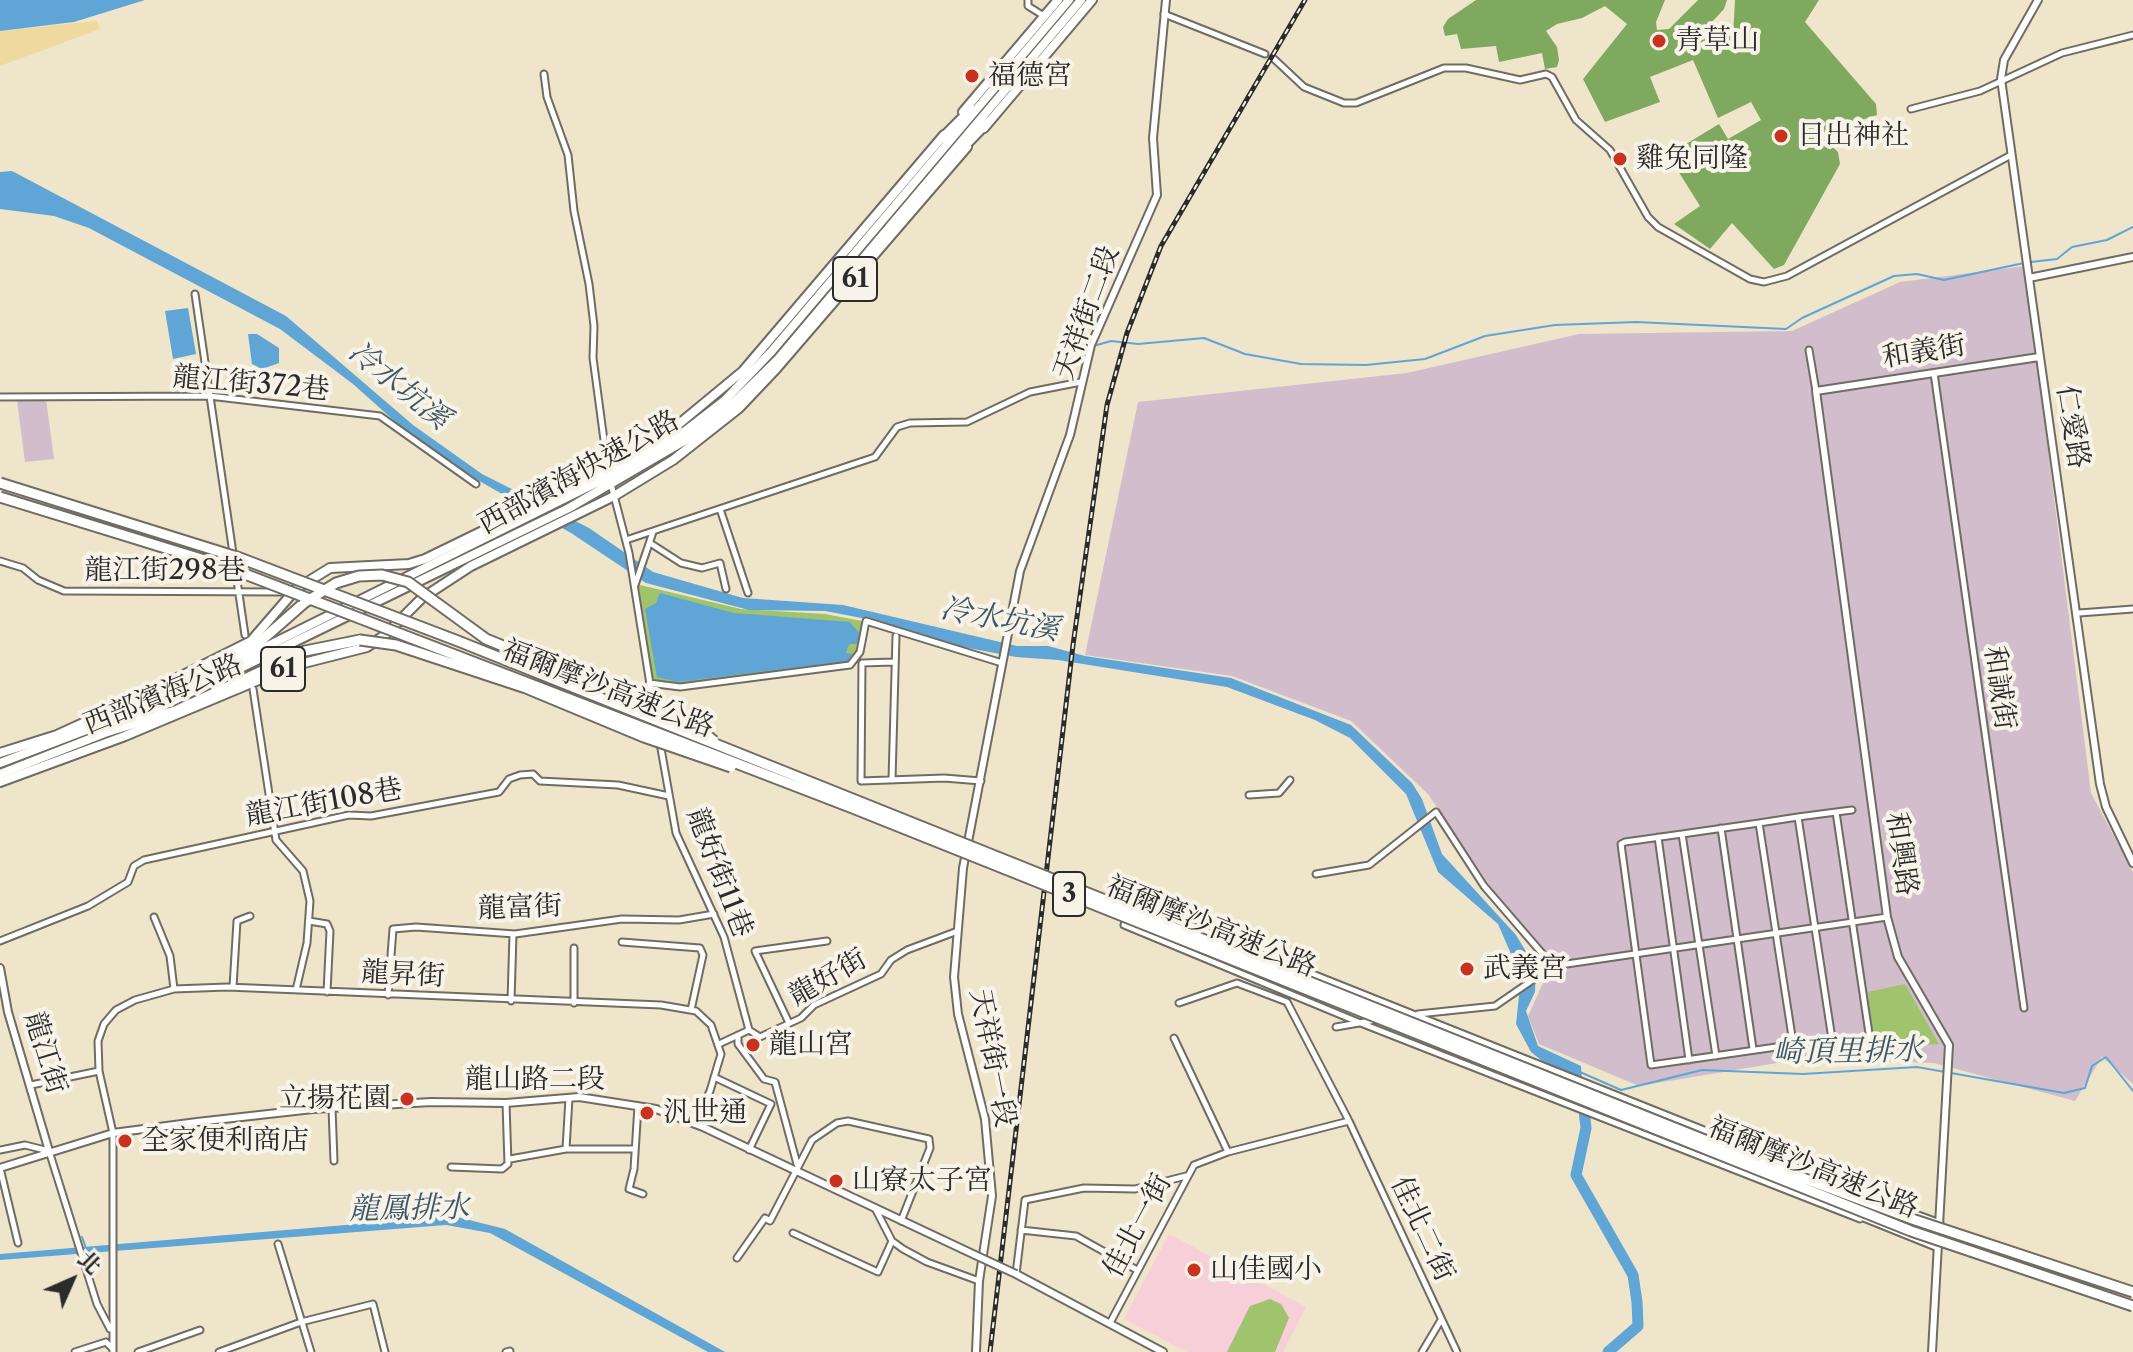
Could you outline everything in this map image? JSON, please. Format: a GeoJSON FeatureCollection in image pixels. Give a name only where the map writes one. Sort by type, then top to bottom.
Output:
{"type":"FeatureCollection","features":[{"type":"Feature","properties":{"kind":"highway","name":"福爾摩沙高速公路"},"geometry":{"type":"LineString","coordinates":[[0,483],[240,558],[720,746],[1752,1159],[1915,1220],[2133,1292]]}},
{"type":"Feature","properties":{"kind":"highway","name":"福爾摩沙高速公路"},"geometry":{"type":"LineString","coordinates":[[0,497],[224,566],[850,807],[1911,1231],[2133,1306]]}},
{"type":"Feature","properties":{"kind":"highway"},"geometry":{"type":"LineString","coordinates":[[110,721],[255,646],[304,603],[336,583],[359,576],[382,575],[408,582],[486,639],[635,700],[703,732],[720,746]]}},
{"type":"Feature","properties":{"kind":"highway"},"geometry":{"type":"LineString","coordinates":[[110,721],[175,711],[305,651],[360,640],[396,645],[526,688],[644,737],[850,807]]}},
{"type":"Feature","properties":{"kind":"main road","name":"西部濱海公路"},"geometry":{"type":"LineString","coordinates":[[611,482],[743,371],[1058,0]]}},
{"type":"Feature","properties":{"kind":"main road","name":"西部濱海快速公路"},"geometry":{"type":"LineString","coordinates":[[0,774],[574,510],[684,432],[724,401],[906,195],[1069,0]]}},
{"type":"Feature","properties":{"kind":"main road","name":"西部濱海快速公路"},"geometry":{"type":"LineString","coordinates":[[0,763],[110,721],[230,667],[520,518],[611,482],[689,438],[728,408],[796,339],[1081,0]]}},
{"type":"Feature","properties":{"kind":"main road","name":"西部濱海公路"},"geometry":{"type":"LineString","coordinates":[[0,753],[110,721],[237,650],[264,628],[291,595],[330,568],[417,562],[520,518],[546,502],[673,460],[739,408],[829,310],[1092,0]]}},
{"type":"Feature","properties":{"kind":"main road"},"geometry":{"type":"LineString","coordinates":[[941,139],[1005,74]]}},
{"type":"Feature","properties":{"kind":"main road"},"geometry":{"type":"LineString","coordinates":[[913,199],[988,122]]}},
{"type":"Feature","properties":{"kind":"main road","name":"西部濱海公路"},"geometry":{"type":"LineString","coordinates":[[0,782],[125,736],[292,666],[367,647],[385,635],[422,598],[444,583],[548,528],[574,510]]}},
{"type":"Feature","properties":{"kind":"street"},"geometry":{"type":"LineString","coordinates":[[1028,0],[1028,6],[1044,16]]}},
{"type":"Feature","properties":{"kind":"street","name":"天祥街二段"},"geometry":{"type":"LineString","coordinates":[[1003,660],[1020,571],[1060,465],[1081,382],[1119,277],[1157,195],[1153,138],[1166,0]]}},
{"type":"Feature","properties":{"kind":"street","name":"仁愛路"},"geometry":{"type":"LineString","coordinates":[[2038,0],[2004,60],[2001,79],[2039,357],[2079,613],[2100,784],[2106,807],[2133,863]]}},
{"type":"Feature","properties":{"kind":"street"},"geometry":{"type":"LineString","coordinates":[[1164,14],[1265,54]]}},
{"type":"Feature","properties":{"kind":"street"},"geometry":{"type":"LineString","coordinates":[[1911,109],[1965,96],[2062,53],[2133,35]]}},
{"type":"Feature","properties":{"kind":"street"},"geometry":{"type":"LineString","coordinates":[[1273,58],[1304,87],[1344,103],[1356,103],[1444,68],[1466,68],[1520,80],[1546,74],[1552,77],[1576,120],[1610,150],[1648,217],[1658,227],[1750,279],[1764,282],[1787,276],[2011,155]]}},
{"type":"Feature","properties":{"kind":"street","name":"龍好街11巷"},"geometry":{"type":"LineString","coordinates":[[544,74],[547,97],[568,155],[574,211],[589,284],[594,326],[593,358],[611,482],[635,583],[676,833],[724,937],[749,1030]]}},
{"type":"Feature","properties":{"kind":"street"},"geometry":{"type":"LineString","coordinates":[[2029,278],[2133,257]]}},
{"type":"Feature","properties":{"kind":"street"},"geometry":{"type":"LineString","coordinates":[[195,294],[245,635]]}},
{"type":"Feature","properties":{"kind":"street","name":"和興路"},"geometry":{"type":"LineString","coordinates":[[1809,350],[1887,917],[1898,957],[1945,1032],[1950,1058],[1932,1352]]}},
{"type":"Feature","properties":{"kind":"street","name":"和義街"},"geometry":{"type":"LineString","coordinates":[[1816,391],[2039,357]]}},
{"type":"Feature","properties":{"kind":"street","name":"和誠街"},"geometry":{"type":"LineString","coordinates":[[1934,373],[2024,1008]]}},
{"type":"Feature","properties":{"kind":"street"},"geometry":{"type":"LineString","coordinates":[[626,540],[875,457],[897,427],[910,423],[967,422],[1030,392],[1081,382]]}},
{"type":"Feature","properties":{"kind":"street","name":"龍江街372巷"},"geometry":{"type":"LineString","coordinates":[[0,397],[209,396],[380,416],[476,484]]}},
{"type":"Feature","properties":{"kind":"street"},"geometry":{"type":"LineString","coordinates":[[720,509],[748,593]]}},
{"type":"Feature","properties":{"kind":"street"},"geometry":{"type":"LineString","coordinates":[[635,583],[653,532]]}},
{"type":"Feature","properties":{"kind":"street"},"geometry":{"type":"LineString","coordinates":[[650,543],[681,563],[702,568],[720,563],[726,589]]}},
{"type":"Feature","properties":{"kind":"street","name":"龍江街298巷"},"geometry":{"type":"LineString","coordinates":[[0,561],[23,568],[38,580],[64,591],[240,591],[291,595]]}},
{"type":"Feature","properties":{"kind":"street"},"geometry":{"type":"LineString","coordinates":[[2079,613],[2133,609]]}},
{"type":"Feature","properties":{"kind":"street"},"geometry":{"type":"LineString","coordinates":[[649,683],[680,687],[850,665],[860,652],[866,621],[1003,660],[982,782],[861,781],[862,663],[893,662]]}},
{"type":"Feature","properties":{"kind":"street"},"geometry":{"type":"LineString","coordinates":[[892,780],[896,636]]}},
{"type":"Feature","properties":{"kind":"street"},"geometry":{"type":"LineString","coordinates":[[253,689],[276,840],[307,881],[309,921],[296,990]]}},
{"type":"Feature","properties":{"kind":"street","name":"龍江街108巷"},"geometry":{"type":"LineString","coordinates":[[0,941],[88,906],[128,882],[134,866],[144,860],[349,815],[371,816],[499,792],[509,779],[520,775],[533,774],[540,781],[618,785],[670,797]]}},
{"type":"Feature","properties":{"kind":"street"},"geometry":{"type":"LineString","coordinates":[[1249,795],[1279,793],[1290,780]]}},
{"type":"Feature","properties":{"kind":"street","name":"天祥街一段"},"geometry":{"type":"LineString","coordinates":[[976,1352],[979,1281],[992,1196],[985,1119],[958,1014],[954,977],[955,932],[963,868],[982,782]]}},
{"type":"Feature","properties":{"kind":"street"},"geometry":{"type":"LineString","coordinates":[[1836,812],[1871,1047],[1832,1039],[1651,1065],[1621,844],[1658,837],[1798,817],[1836,812],[1852,810]]}},
{"type":"Feature","properties":{"kind":"street"},"geometry":{"type":"LineString","coordinates":[[1316,874],[1369,865],[1436,812],[1484,886],[1553,966]]}},
{"type":"Feature","properties":{"kind":"street"},"geometry":{"type":"LineString","coordinates":[[1798,817],[1832,1039]]}},
{"type":"Feature","properties":{"kind":"street"},"geometry":{"type":"LineString","coordinates":[[1759,823],[1793,1044]]}},
{"type":"Feature","properties":{"kind":"street"},"geometry":{"type":"LineString","coordinates":[[1721,828],[1753,1049]]}},
{"type":"Feature","properties":{"kind":"street"},"geometry":{"type":"LineString","coordinates":[[1682,834],[1716,1056]]}},
{"type":"Feature","properties":{"kind":"street"},"geometry":{"type":"LineString","coordinates":[[1658,837],[1689,1060]]}},
{"type":"Feature","properties":{"kind":"street"},"geometry":{"type":"LineString","coordinates":[[1938,1248],[1358,1022],[1154,938],[1124,925],[1132,902],[1940,1223]]}},
{"type":"Feature","properties":{"kind":"street","name":"龍富街"},"geometry":{"type":"LineString","coordinates":[[388,995],[393,929],[416,927],[513,934],[622,919],[679,920],[714,914]]}},
{"type":"Feature","properties":{"kind":"street"},"geometry":{"type":"LineString","coordinates":[[233,987],[237,921],[250,916]]}},
{"type":"Feature","properties":{"kind":"street"},"geometry":{"type":"LineString","coordinates":[[154,917],[170,956],[174,989]]}},
{"type":"Feature","properties":{"kind":"street"},"geometry":{"type":"LineString","coordinates":[[1336,1027],[1495,1006],[1538,973],[1553,966],[1887,917]]}},
{"type":"Feature","properties":{"kind":"street"},"geometry":{"type":"LineString","coordinates":[[309,921],[327,924],[330,931],[327,992]]}},
{"type":"Feature","properties":{"kind":"street","name":"龍好街"},"geometry":{"type":"LineString","coordinates":[[719,1044],[749,1030],[760,1037],[807,1015],[814,1005],[881,974],[891,960],[907,950],[955,932]]}},
{"type":"Feature","properties":{"kind":"street"},"geometry":{"type":"LineString","coordinates":[[511,1001],[513,934]]}},
{"type":"Feature","properties":{"kind":"street"},"geometry":{"type":"LineString","coordinates":[[1202,958],[1210,934]]}},
{"type":"Feature","properties":{"kind":"street"},"geometry":{"type":"LineString","coordinates":[[789,1023],[755,951],[827,941]]}},
{"type":"Feature","properties":{"kind":"street"},"geometry":{"type":"LineString","coordinates":[[622,942],[700,948],[703,955],[691,1010],[711,1025],[721,1054],[694,1124]]}},
{"type":"Feature","properties":{"kind":"street"},"geometry":{"type":"LineString","coordinates":[[574,948],[574,1003]]}},
{"type":"Feature","properties":{"kind":"street","name":"龍江街"},"geometry":{"type":"LineString","coordinates":[[0,968],[8,1012],[49,1151]]}},
{"type":"Feature","properties":{"kind":"street"},"geometry":{"type":"LineString","coordinates":[[1290,994],[1298,968]]}},
{"type":"Feature","properties":{"kind":"street","name":"佳北二街"},"geometry":{"type":"LineString","coordinates":[[1179,1003],[1237,983],[1287,1002],[1349,1121],[1442,1319],[1422,1352]]}},
{"type":"Feature","properties":{"kind":"street","name":"龍昇街"},"geometry":{"type":"LineString","coordinates":[[113,1351],[113,1133],[99,1071],[98,1041],[104,1024],[116,1010],[135,1000],[174,989],[233,987],[661,1005],[691,1010]]}},
{"type":"Feature","properties":{"kind":"street"},"geometry":{"type":"LineString","coordinates":[[1427,1049],[1436,1023]]}},
{"type":"Feature","properties":{"kind":"street"},"geometry":{"type":"LineString","coordinates":[[738,1035],[738,1044],[764,1079],[775,1082],[795,1168]]}},
{"type":"Feature","properties":{"kind":"street"},"geometry":{"type":"LineString","coordinates":[[1174,1038],[1228,1152]]}},
{"type":"Feature","properties":{"kind":"street"},"geometry":{"type":"LineString","coordinates":[[31,1085],[99,1071]]}},
{"type":"Feature","properties":{"kind":"street"},"geometry":{"type":"LineString","coordinates":[[1551,1097],[1559,1072]]}},
{"type":"Feature","properties":{"kind":"street"},"geometry":{"type":"LineString","coordinates":[[714,1077],[771,1104],[749,1150]]}},
{"type":"Feature","properties":{"kind":"street"},"geometry":{"type":"LineString","coordinates":[[566,1149],[569,1098]]}},
{"type":"Feature","properties":{"kind":"street","name":"龍山路二段"},"geometry":{"type":"LineString","coordinates":[[0,1168],[113,1133],[332,1108],[569,1098],[638,1105],[694,1124],[795,1168],[876,1210],[1016,1274],[1163,1352]]}},
{"type":"Feature","properties":{"kind":"street"},"geometry":{"type":"LineString","coordinates":[[506,1103],[510,1159]]}},
{"type":"Feature","properties":{"kind":"street"},"geometry":{"type":"LineString","coordinates":[[638,1105],[634,1169],[629,1189],[643,1194]]}},
{"type":"Feature","properties":{"kind":"street"},"geometry":{"type":"LineString","coordinates":[[332,1108],[334,1161]]}},
{"type":"Feature","properties":{"kind":"street"},"geometry":{"type":"LineString","coordinates":[[1670,1144],[1678,1120]]}},
{"type":"Feature","properties":{"kind":"street"},"geometry":{"type":"LineString","coordinates":[[737,1258],[765,1218],[770,1221],[812,1140],[837,1123],[848,1121],[929,1139],[930,1148],[901,1221]]}},
{"type":"Feature","properties":{"kind":"street","name":"佳北一街"},"geometry":{"type":"LineString","coordinates":[[1110,1323],[1194,1165],[1228,1152],[1349,1121]]}},
{"type":"Feature","properties":{"kind":"street"},"geometry":{"type":"LineString","coordinates":[[0,1150],[25,1145],[49,1151],[97,1304],[112,1332]]}},
{"type":"Feature","properties":{"kind":"street"},"geometry":{"type":"LineString","coordinates":[[451,1167],[502,1169],[510,1159],[566,1149],[634,1149]]}},
{"type":"Feature","properties":{"kind":"street"},"geometry":{"type":"LineString","coordinates":[[0,1168],[18,1243]]}},
{"type":"Feature","properties":{"kind":"street"},"geometry":{"type":"LineString","coordinates":[[1016,1274],[1025,1200],[1084,1188],[1135,1189],[1186,1176]]}},
{"type":"Feature","properties":{"kind":"street"},"geometry":{"type":"LineString","coordinates":[[1860,1219],[1867,1195]]}},
{"type":"Feature","properties":{"kind":"street"},"geometry":{"type":"LineString","coordinates":[[876,1210],[892,1241],[927,1262],[979,1281]]}},
{"type":"Feature","properties":{"kind":"street"},"geometry":{"type":"LineString","coordinates":[[1021,1230],[1076,1236],[1137,1270]]}},
{"type":"Feature","properties":{"kind":"street"},"geometry":{"type":"LineString","coordinates":[[793,1233],[878,1272],[892,1241]]}},
{"type":"Feature","properties":{"kind":"street"},"geometry":{"type":"LineString","coordinates":[[278,1244],[311,1352]]}},
{"type":"Feature","properties":{"kind":"street"},"geometry":{"type":"LineString","coordinates":[[219,1352],[301,1322],[373,1304],[385,1352]]}},
{"type":"Feature","properties":{"kind":"street"},"geometry":{"type":"LineString","coordinates":[[1442,1319],[1457,1352]]}},
{"type":"Feature","properties":{"kind":"street"},"geometry":{"type":"LineString","coordinates":[[138,1352],[200,1330]]}},
{"type":"Feature","properties":{"kind":"street"},"geometry":{"type":"LineString","coordinates":[[75,1352],[106,1342],[113,1351]]}},
{"type":"Feature","properties":{"kind":"shaded area"},"geometry":{"type":"Polygon","coordinates":[[[2025,266],[2091,793],[2133,872],[2133,1084],[2102,1057],[2075,1101],[1934,1063],[1807,1058],[1639,1086],[1539,1044],[1528,1016],[1548,972],[1428,794],[1351,721],[1232,676],[1085,655],[1138,402],[1407,373],[1579,334],[1792,331],[1900,282],[2025,266]]]}},
{"type":"Feature","properties":{"kind":"shaded area"},"geometry":{"type":"Polygon","coordinates":[[[46,399],[54,459],[25,462],[17,400],[46,399]]]}},
{"type":"Feature","properties":{"kind":"shaded area","name":"山佳國小"},"geometry":{"type":"Polygon","coordinates":[[[1169,1234],[1306,1307],[1283,1352],[1187,1352],[1124,1319],[1169,1234]]]}},
{"type":"Feature","properties":{"kind":"green space"},"geometry":{"type":"Polygon","coordinates":[[[1476,0],[1665,0],[1656,22],[1657,30],[1669,29],[1698,0],[1727,0],[1724,9],[1711,23],[1710,32],[1733,37],[1735,0],[1819,0],[1805,22],[1876,104],[1877,115],[1819,134],[1838,152],[1840,164],[1784,265],[1774,269],[1732,223],[1710,249],[1674,224],[1700,206],[1668,155],[1719,124],[1728,139],[1761,120],[1751,102],[1718,118],[1693,60],[1650,77],[1660,102],[1605,122],[1583,79],[1627,24],[1605,6],[1546,31],[1557,47],[1557,67],[1545,69],[1542,53],[1499,62],[1496,46],[1461,49],[1457,34],[1445,36],[1443,27],[1448,19],[1476,0]]]}},
{"type":"Feature","properties":{"kind":"green space"},"geometry":{"type":"Polygon","coordinates":[[[640,585],[741,609],[825,614],[862,621],[858,652],[849,664],[680,684],[651,680],[637,587],[640,585]]]}},
{"type":"Feature","properties":{"kind":"green space"},"geometry":{"type":"Polygon","coordinates":[[[1905,984],[1939,1044],[1873,1048],[1868,992],[1905,984]]]}},
{"type":"Feature","properties":{"kind":"green space"},"geometry":{"type":"Polygon","coordinates":[[[1270,1299],[1281,1304],[1289,1318],[1275,1352],[1227,1352],[1250,1306],[1270,1299]]]}},
{"type":"Feature","properties":{"kind":"sand"},"geometry":{"type":"Polygon","coordinates":[[[97,21],[100,29],[0,66],[0,31],[97,21]]]}},
{"type":"Feature","properties":{"kind":"water"},"geometry":{"type":"Polygon","coordinates":[[[0,0],[145,0],[74,22],[0,31],[0,0]]]}},
{"type":"Feature","properties":{"kind":"water"},"geometry":{"type":"Polygon","coordinates":[[[12,171],[286,316],[413,425],[482,474],[589,528],[653,572],[743,598],[843,605],[1017,646],[1048,646],[1085,656],[1231,678],[1351,725],[1412,783],[1422,799],[1442,854],[1516,935],[1536,968],[1535,992],[1526,1011],[1538,1046],[1581,1066],[1582,1079],[1531,1052],[1516,1024],[1521,977],[1498,924],[1438,872],[1406,794],[1350,738],[1315,720],[1227,687],[1058,660],[1016,657],[942,643],[867,619],[825,611],[749,610],[646,583],[571,533],[481,482],[410,435],[353,384],[280,329],[89,228],[54,216],[0,209],[0,172],[12,171]]]}},
{"type":"Feature","properties":{"kind":"water"},"geometry":{"type":"Polygon","coordinates":[[[188,308],[196,354],[173,359],[165,311],[188,308]]]}},
{"type":"Feature","properties":{"kind":"water"},"geometry":{"type":"Polygon","coordinates":[[[248,334],[257,334],[279,348],[279,363],[262,369],[252,364],[248,334]]]}},
{"type":"Feature","properties":{"kind":"water"},"geometry":{"type":"Polygon","coordinates":[[[660,593],[734,613],[850,622],[859,633],[857,644],[849,644],[846,653],[852,654],[848,661],[678,682],[657,677],[645,609],[656,603],[660,593]]]}},
{"type":"Feature","properties":{"kind":"water"},"geometry":{"type":"Polygon","coordinates":[[[453,1216],[505,1229],[725,1352],[708,1352],[490,1233],[446,1225],[0,1260],[0,1254],[453,1216]]]}},
{"type":"Feature","properties":{"kind":"waterway"},"geometry":{"type":"LineString","coordinates":[[2031,262],[2057,259],[2072,247],[2107,240],[2133,227]]}},
{"type":"Feature","properties":{"kind":"waterway"},"geometry":{"type":"LineString","coordinates":[[1097,345],[1111,341],[1138,344],[1204,338],[1245,354],[1301,364],[1366,365],[1425,359],[1485,336],[1555,325],[1636,322],[1786,329],[1802,318],[1894,276],[1917,274],[1944,280],[2024,263]]}},
{"type":"Feature","properties":{"kind":"waterway","name":"崎頂里排水"},"geometry":{"type":"LineString","coordinates":[[1580,1072],[1621,1090],[1702,1070],[1803,1074],[1917,1067],[2064,1093],[2085,1088],[2092,1066],[2106,1057],[2133,1091]]}},
{"type":"Feature","properties":{"kind":"waterway","name":"冷水坑溪"},"geometry":{"type":"LineString","coordinates":[[1582,1092],[1586,1128],[1576,1175],[1633,1275],[1637,1302],[1638,1326],[1608,1352]]}},
{"type":"Feature","properties":{"kind":"waterway","name":"龍鳳排水"},"geometry":{"type":"LineString","coordinates":[[82,1237],[86,1248]]}},
{"type":"Feature","properties":{"kind":"railway"},"geometry":{"type":"LineString","coordinates":[[990,1352],[1073,645],[1107,405],[1127,333],[1161,246],[1305,0]]}},
{"type":"Feature","properties":{"kind":"place","name":"青草山"},"geometry":{"type":"Point","coordinates":[1659,41]}},
{"type":"Feature","properties":{"kind":"place","name":"福德宮"},"geometry":{"type":"Point","coordinates":[972,76]}},
{"type":"Feature","properties":{"kind":"place","name":"日出神社"},"geometry":{"type":"Point","coordinates":[1781,136]}},
{"type":"Feature","properties":{"kind":"place","name":"雞兔同隆"},"geometry":{"type":"Point","coordinates":[1620,159]}},
{"type":"Feature","properties":{"kind":"place","name":"武義宮"},"geometry":{"type":"Point","coordinates":[1467,969]}},
{"type":"Feature","properties":{"kind":"place","name":"龍山宮"},"geometry":{"type":"Point","coordinates":[753,1045]}},
{"type":"Feature","properties":{"kind":"place","name":"立揚花園"},"geometry":{"type":"Point","coordinates":[407,1099]}},
{"type":"Feature","properties":{"kind":"place","name":"汎世通"},"geometry":{"type":"Point","coordinates":[647,1113]}},
{"type":"Feature","properties":{"kind":"place","name":"全家便利商店"},"geometry":{"type":"Point","coordinates":[125,1141]}},
{"type":"Feature","properties":{"kind":"place","name":"山寮太子宮"},"geometry":{"type":"Point","coordinates":[836,1181]}},
{"type":"Feature","properties":{"kind":"place","name":"山佳國小"},"geometry":{"type":"Point","coordinates":[1194,1270]}}]}
